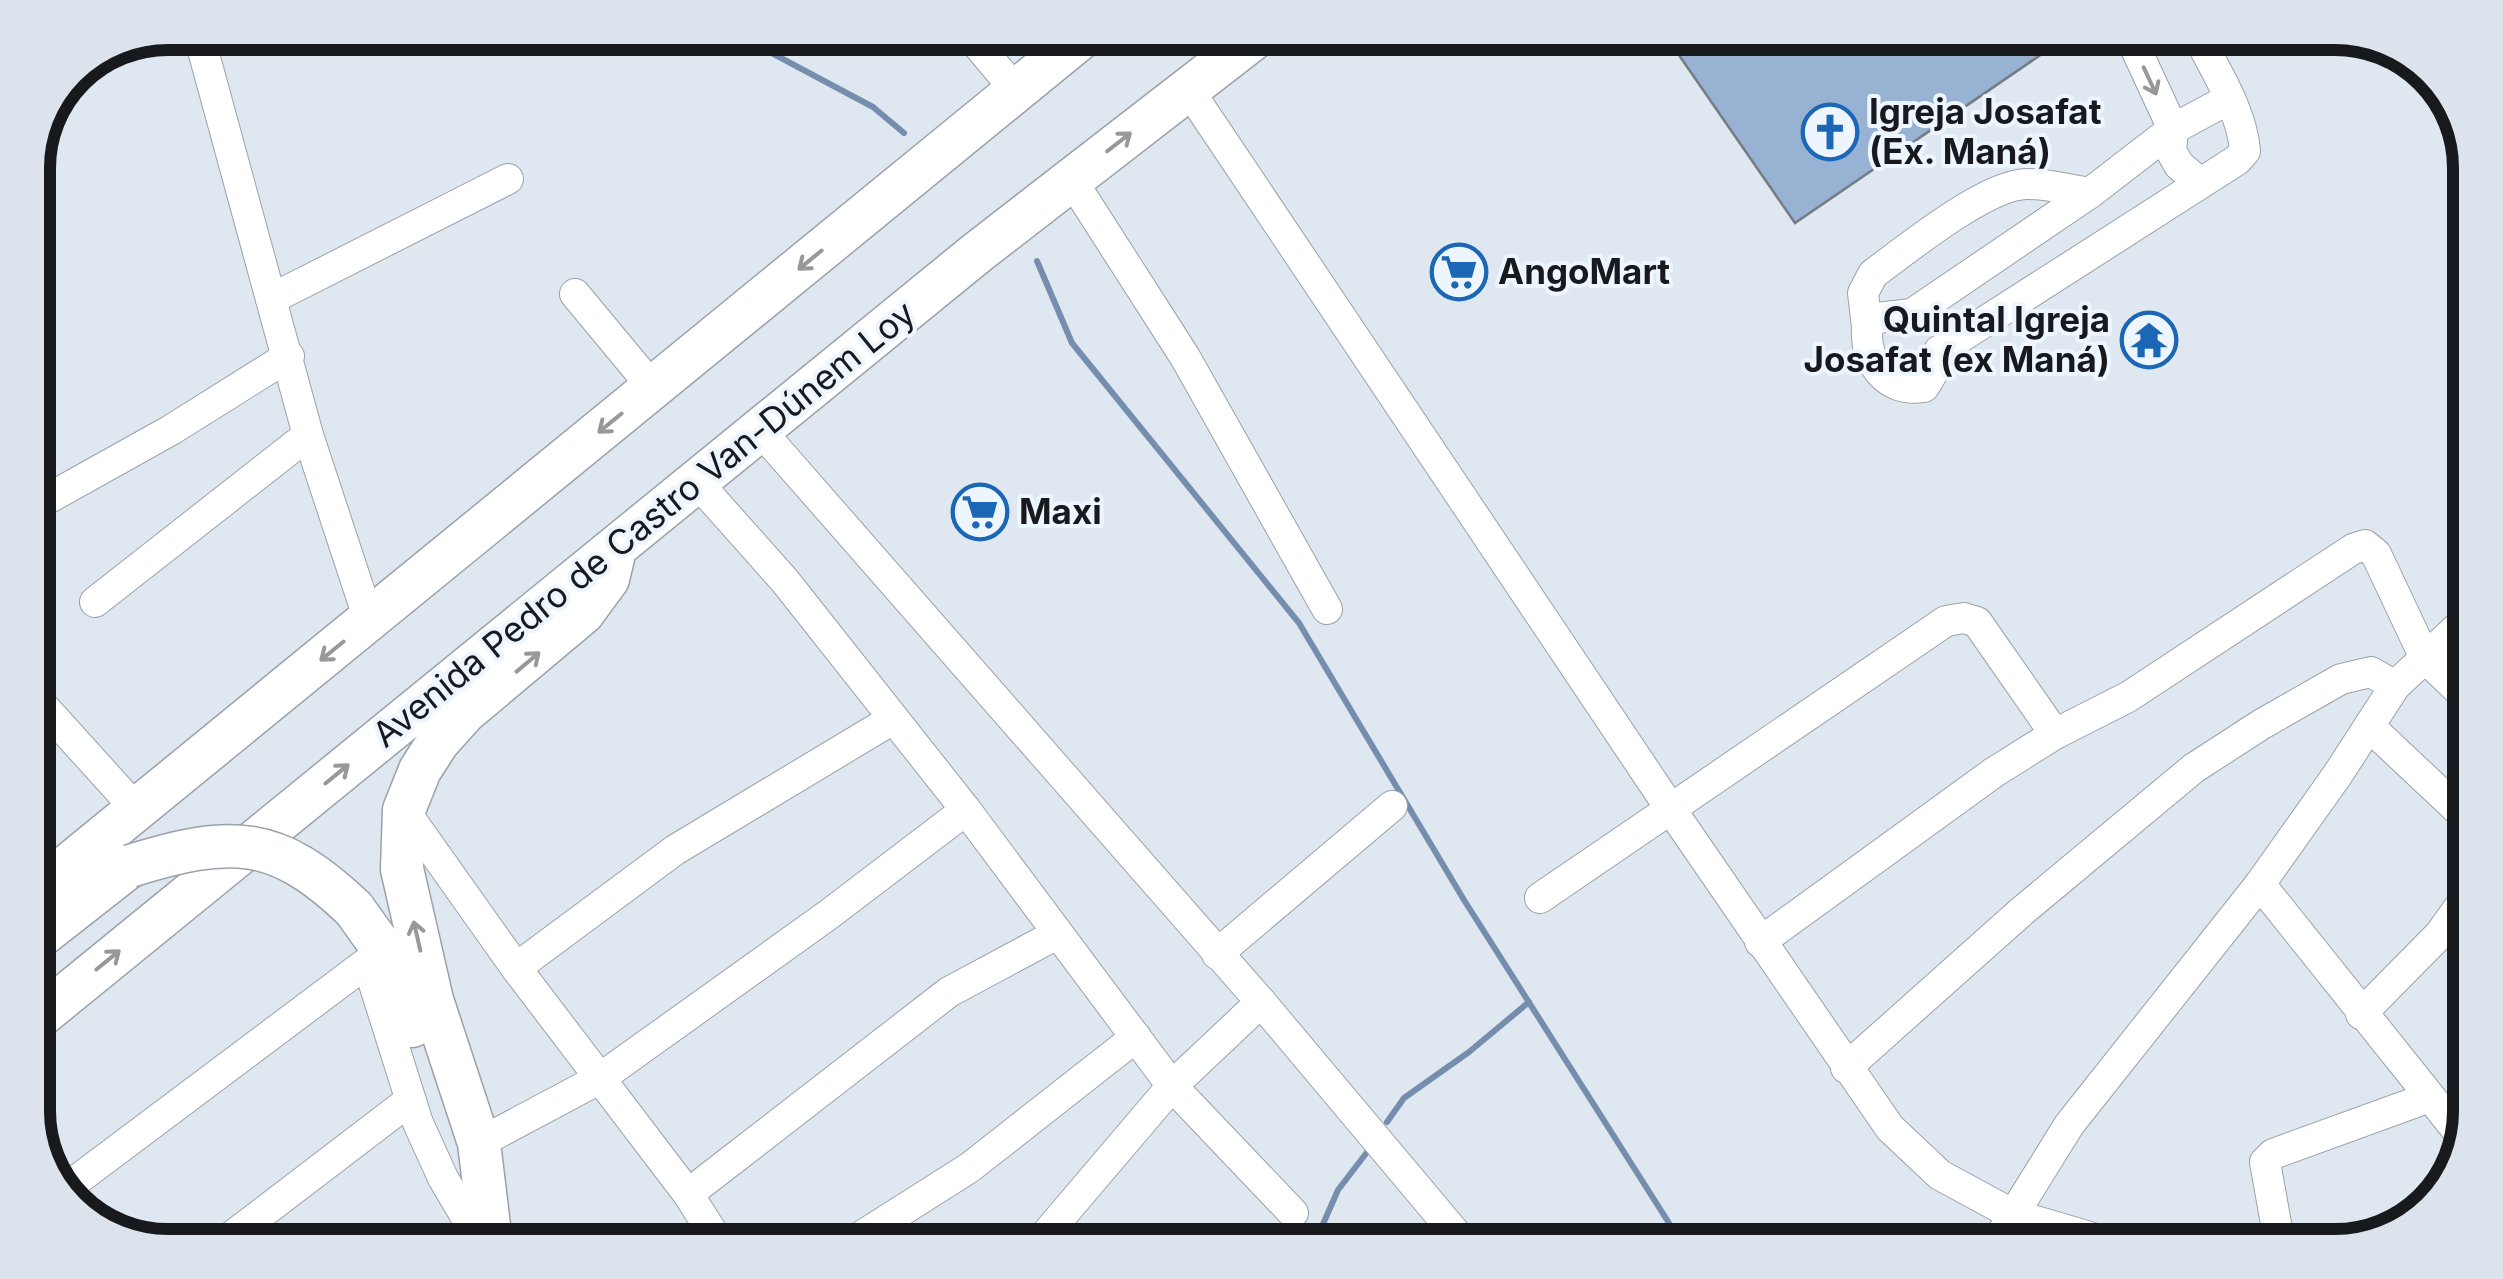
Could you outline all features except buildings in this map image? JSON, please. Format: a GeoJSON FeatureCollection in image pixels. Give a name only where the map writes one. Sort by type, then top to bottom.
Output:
{"type":"FeatureCollection","features":[{"type":"Feature","properties":{"kind":"highway"},"geometry":{"type":"LineString","coordinates":[[50,880],[1067,50]]}},
{"type":"Feature","properties":{"kind":"highway"},"geometry":{"type":"LineString","coordinates":[[1194,84],[1206,50]]}},
{"type":"Feature","properties":{"kind":"highway","name":"Avenida Pedro de Castro Van-Dúnem Loy"},"geometry":{"type":"LineString","coordinates":[[50,1008],[978,252],[1238,50]]}},
{"type":"Feature","properties":{"kind":"highway"},"geometry":{"type":"LineString","coordinates":[[484,1229],[478,1143],[432,1000],[402,869],[404,810],[420,770],[438,742],[465,712],[583,612],[608,579],[617,545]]}},
{"type":"Feature","properties":{"kind":"highway"},"geometry":{"type":"LineString","coordinates":[[50,929],[130,866],[198,847],[240,844],[266,850],[296,863],[328,884],[354,909],[387,955],[398,978],[480,1229]]}},
{"type":"Feature","properties":{"kind":"street"},"geometry":{"type":"LineString","coordinates":[[203,50],[308,435],[369,620]]}},
{"type":"Feature","properties":{"kind":"street"},"geometry":{"type":"LineString","coordinates":[[982,50],[1017,92]]}},
{"type":"Feature","properties":{"kind":"street"},"geometry":{"type":"LineString","coordinates":[[2136,50],[2173,129],[2172,151],[2179,166],[2199,182]]}},
{"type":"Feature","properties":{"kind":"street"},"geometry":{"type":"LineString","coordinates":[[2090,194],[2026,183],[2001,188],[1872,274],[1863,292],[1866,341],[1873,362],[1888,382],[1908,390],[1924,387],[1935,369],[1939,351],[2238,160],[2245,151],[2244,135],[2205,50]]}},
{"type":"Feature","properties":{"kind":"street"},"geometry":{"type":"LineString","coordinates":[[1194,84],[1670,808],[1890,1128],[1940,1175],[2012,1214],[2063,1229]]}},
{"type":"Feature","properties":{"kind":"street"},"geometry":{"type":"LineString","coordinates":[[1867,327],[1878,318],[1912,314],[2090,194],[2173,129],[2229,100]]}},
{"type":"Feature","properties":{"kind":"street"},"geometry":{"type":"LineString","coordinates":[[271,298],[508,179]]}},
{"type":"Feature","properties":{"kind":"street"},"geometry":{"type":"LineString","coordinates":[[1056,191],[1184,357],[1327,608]]}},
{"type":"Feature","properties":{"kind":"street"},"geometry":{"type":"LineString","coordinates":[[575,294],[653,388]]}},
{"type":"Feature","properties":{"kind":"street"},"geometry":{"type":"LineString","coordinates":[[1912,314],[1939,351]]}},
{"type":"Feature","properties":{"kind":"street"},"geometry":{"type":"LineString","coordinates":[[50,497],[170,430],[288,356]]}},
{"type":"Feature","properties":{"kind":"street"},"geometry":{"type":"LineString","coordinates":[[759,429],[1261,1002],[1452,1229]]}},
{"type":"Feature","properties":{"kind":"street"},"geometry":{"type":"LineString","coordinates":[[95,602],[308,435]]}},
{"type":"Feature","properties":{"kind":"street"},"geometry":{"type":"LineString","coordinates":[[696,481],[785,582],[966,810],[1172,1086],[1292,1213]]}},
{"type":"Feature","properties":{"kind":"street"},"geometry":{"type":"LineString","coordinates":[[1760,942],[1993,773],[2054,734],[2128,697],[2336,558],[2365,545],[2376,554],[2425,658],[2453,685]]}},
{"type":"Feature","properties":{"kind":"street"},"geometry":{"type":"LineString","coordinates":[[1540,898],[1946,621],[1964,618],[1977,622],[2054,734]]}},
{"type":"Feature","properties":{"kind":"street"},"geometry":{"type":"LineString","coordinates":[[2004,1229],[2092,1094],[2260,884],[2395,686],[2453,632]]}},
{"type":"Feature","properties":{"kind":"street"},"geometry":{"type":"LineString","coordinates":[[1846,1068],[2021,912],[2194,768],[2341,679],[2371,672],[2395,686]]}},
{"type":"Feature","properties":{"kind":"street"},"geometry":{"type":"LineString","coordinates":[[50,714],[137,810]]}},
{"type":"Feature","properties":{"kind":"street"},"geometry":{"type":"LineString","coordinates":[[516,968],[675,850],[893,718]]}},
{"type":"Feature","properties":{"kind":"street"},"geometry":{"type":"LineString","coordinates":[[2370,726],[2453,804]]}},
{"type":"Feature","properties":{"kind":"street"},"geometry":{"type":"LineString","coordinates":[[1217,954],[1392,806]]}},
{"type":"Feature","properties":{"kind":"street"},"geometry":{"type":"LineString","coordinates":[[404,810],[516,968],[688,1194],[707,1229]]}},
{"type":"Feature","properties":{"kind":"street"},"geometry":{"type":"LineString","coordinates":[[478,1143],[599,1079],[828,915],[966,810]]}},
{"type":"Feature","properties":{"kind":"street"},"geometry":{"type":"LineString","coordinates":[[2260,884],[2452,1125]]}},
{"type":"Feature","properties":{"kind":"street"},"geometry":{"type":"LineString","coordinates":[[2361,1014],[2453,916]]}},
{"type":"Feature","properties":{"kind":"street"},"geometry":{"type":"LineString","coordinates":[[688,1194],[949,992],[1056,934]]}},
{"type":"Feature","properties":{"kind":"street"},"geometry":{"type":"LineString","coordinates":[[74,1182],[248,1054],[361,964],[369,968],[409,1100],[443,1178],[475,1229]]}},
{"type":"Feature","properties":{"kind":"street"},"geometry":{"type":"LineString","coordinates":[[1050,1229],[1172,1086],[1261,1002]]}},
{"type":"Feature","properties":{"kind":"street"},"geometry":{"type":"LineString","coordinates":[[873,1229],[969,1168],[1136,1038]]}},
{"type":"Feature","properties":{"kind":"street"},"geometry":{"type":"LineString","coordinates":[[2277,1229],[2265,1162],[2273,1154],[2430,1096]]}},
{"type":"Feature","properties":{"kind":"street"},"geometry":{"type":"LineString","coordinates":[[241,1229],[409,1100]]}},
{"type":"Feature","properties":{"kind":"waterway"},"geometry":{"type":"LineString","coordinates":[[766,50],[873,107],[904,133]]}},
{"type":"Feature","properties":{"kind":"waterway"},"geometry":{"type":"LineString","coordinates":[[1037,261],[1072,343],[1299,623],[1464,900],[1673,1229]]}},
{"type":"Feature","properties":{"kind":"waterway"},"geometry":{"type":"LineString","coordinates":[[1387,1122],[1404,1098],[1469,1052],[1529,1002]]}},
{"type":"Feature","properties":{"kind":"waterway"},"geometry":{"type":"LineString","coordinates":[[1321,1229],[1338,1190],[1371,1147]]}},
{"type":"Feature","properties":{"kind":"place","name":"Igreja Josafat (Ex. Maná)"},"geometry":{"type":"Point","coordinates":[1830,132]}},
{"type":"Feature","properties":{"kind":"place","name":"AngoMart"},"geometry":{"type":"Point","coordinates":[1459,272]}},
{"type":"Feature","properties":{"kind":"place","name":"Quintal Igreja Josafat (ex Maná)"},"geometry":{"type":"Point","coordinates":[2149,340]}},
{"type":"Feature","properties":{"kind":"place","name":"Maxi"},"geometry":{"type":"Point","coordinates":[980,512]}}]}
